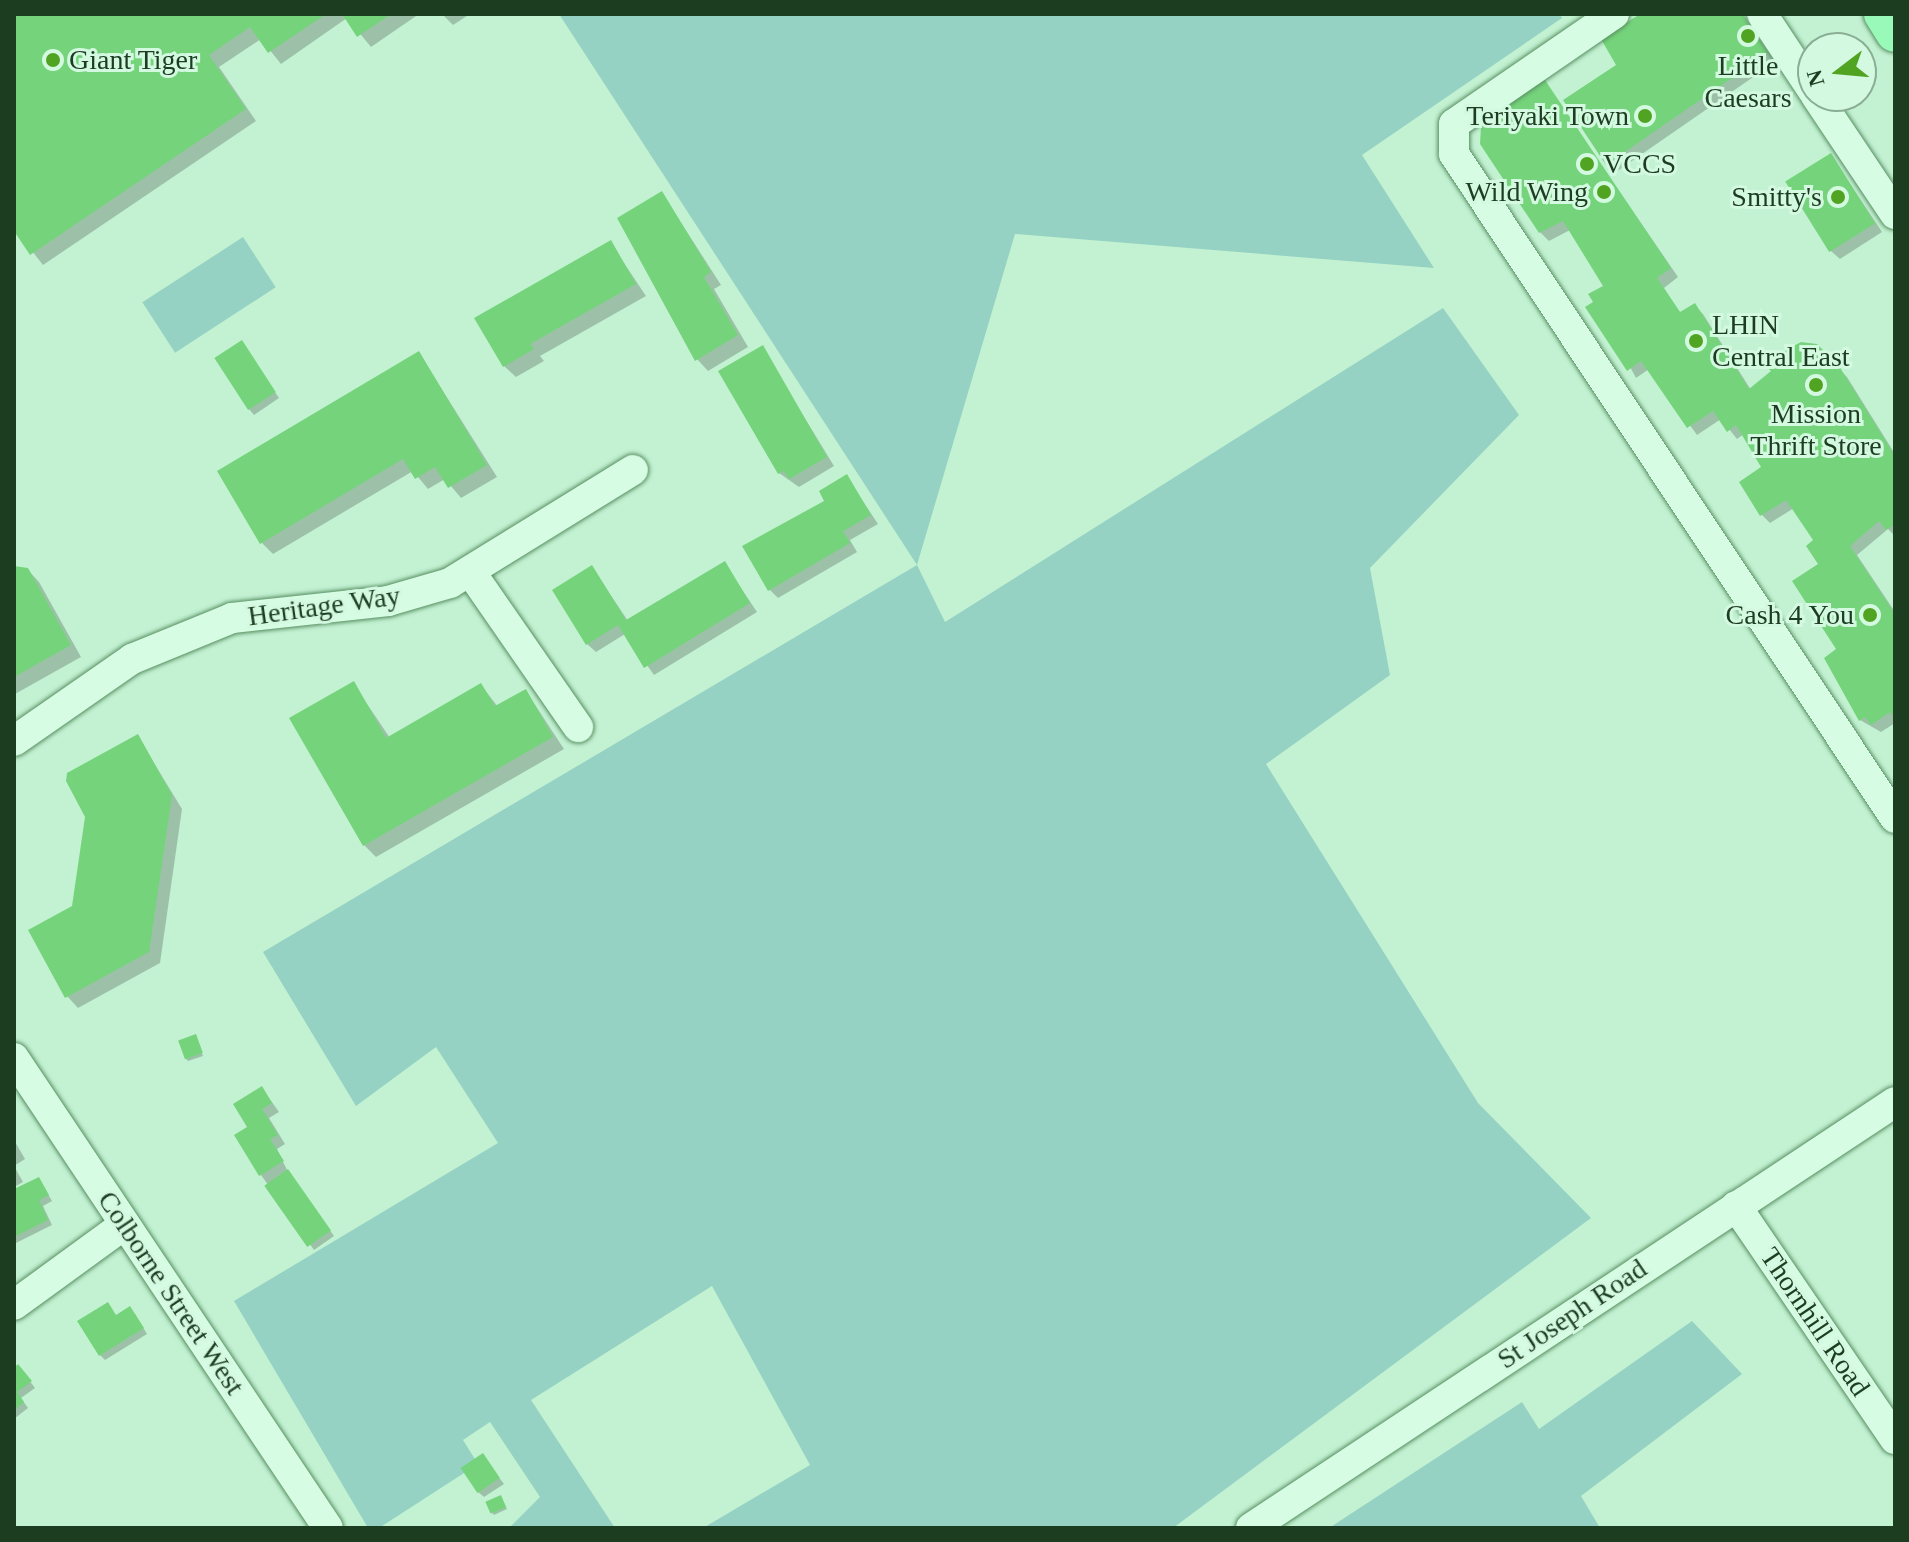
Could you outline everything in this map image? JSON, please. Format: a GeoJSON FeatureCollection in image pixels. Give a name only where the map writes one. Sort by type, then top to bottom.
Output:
{"type":"FeatureCollection","features":[{"type":"Feature","properties":{"kind":"main road"},"geometry":{"type":"LineString","coordinates":[[1883,14],[1895,33]]}},
{"type":"Feature","properties":{"kind":"street"},"geometry":{"type":"LineString","coordinates":[[1614,14],[1454,124],[1454,154],[1895,818]]}},
{"type":"Feature","properties":{"kind":"street"},"geometry":{"type":"LineString","coordinates":[[1762,14],[1797,67]]}},
{"type":"Feature","properties":{"kind":"street"},"geometry":{"type":"LineString","coordinates":[[1827,112],[1895,214]]}},
{"type":"Feature","properties":{"kind":"street","name":"Heritage Way"},"geometry":{"type":"LineString","coordinates":[[14,741],[132,659],[232,618],[388,601],[450,583],[633,470]]}},
{"type":"Feature","properties":{"kind":"street"},"geometry":{"type":"LineString","coordinates":[[470,571],[578,727]]}},
{"type":"Feature","properties":{"kind":"street","name":"Colborne Street West"},"geometry":{"type":"LineString","coordinates":[[14,1058],[328,1528]]}},
{"type":"Feature","properties":{"kind":"street","name":"St Joseph Road"},"geometry":{"type":"LineString","coordinates":[[1251,1528],[1895,1102]]}},
{"type":"Feature","properties":{"kind":"street","name":"Thornhill Road"},"geometry":{"type":"LineString","coordinates":[[1736,1206],[1895,1439]]}},
{"type":"Feature","properties":{"kind":"street"},"geometry":{"type":"LineString","coordinates":[[14,1305],[125,1224]]}},
{"type":"Feature","properties":{"kind":"shaded area"},"geometry":{"type":"Polygon","coordinates":[[[559,14],[1559,14],[1562,18],[1362,155],[1434,268],[1015,234],[917,565],[559,14]]]}},
{"type":"Feature","properties":{"kind":"shaded area"},"geometry":{"type":"Polygon","coordinates":[[[243,237],[276,287],[175,353],[142,302],[243,237]]]}},
{"type":"Feature","properties":{"kind":"shaded area"},"geometry":{"type":"Polygon","coordinates":[[[1443,308],[1519,415],[1370,568],[1390,675],[1266,764],[1478,1103],[1591,1218],[1173,1528],[703,1528],[810,1465],[712,1286],[531,1400],[615,1528],[509,1528],[540,1497],[490,1422],[463,1440],[478,1464],[379,1528],[368,1528],[234,1301],[498,1143],[436,1047],[356,1106],[263,952],[917,565],[945,622],[1443,308]]]}},
{"type":"Feature","properties":{"kind":"shaded area"},"geometry":{"type":"Polygon","coordinates":[[[1692,1321],[1742,1374],[1581,1496],[1600,1528],[1329,1528],[1522,1402],[1539,1429],[1692,1321]]]}},
{"type":"Feature","properties":{"kind":"building"},"geometry":{"type":"Polygon","coordinates":[[[14,14],[326,14],[268,53],[250,27],[209,55],[246,109],[30,255],[14,231],[14,14]]]}},
{"type":"Feature","properties":{"kind":"building"},"geometry":{"type":"Polygon","coordinates":[[[342,14],[391,14],[357,37],[342,14]]]}},
{"type":"Feature","properties":{"kind":"building"},"geometry":{"type":"Polygon","coordinates":[[[1640,14],[1742,14],[1768,53],[1606,165],[1563,100],[1616,65],[1601,39],[1640,14]]]}},
{"type":"Feature","properties":{"kind":"building"},"geometry":{"type":"Polygon","coordinates":[[[1541,74],[1671,268],[1657,278],[1680,312],[1695,303],[1749,389],[1771,371],[1762,363],[1801,342],[1817,344],[1839,366],[1895,456],[1895,524],[1886,530],[1879,521],[1850,546],[1895,614],[1895,720],[1890,712],[1871,725],[1865,717],[1859,721],[1824,658],[1836,649],[1792,581],[1818,564],[1806,546],[1813,540],[1786,500],[1760,516],[1739,482],[1761,467],[1736,425],[1727,432],[1713,411],[1687,428],[1641,361],[1627,371],[1585,307],[1593,302],[1588,294],[1603,286],[1563,221],[1539,233],[1480,144],[1482,110],[1541,74]]]}},
{"type":"Feature","properties":{"kind":"building"},"geometry":{"type":"Polygon","coordinates":[[[1831,153],[1875,223],[1829,252],[1785,182],[1831,153]]]}},
{"type":"Feature","properties":{"kind":"building"},"geometry":{"type":"Polygon","coordinates":[[[662,191],[711,272],[704,277],[738,335],[695,361],[617,218],[662,191]]]}},
{"type":"Feature","properties":{"kind":"building"},"geometry":{"type":"Polygon","coordinates":[[[611,240],[636,284],[530,344],[534,349],[503,367],[474,318],[611,240]]]}},
{"type":"Feature","properties":{"kind":"building"},"geometry":{"type":"Polygon","coordinates":[[[242,340],[276,392],[248,410],[214,358],[242,340]]]}},
{"type":"Feature","properties":{"kind":"building"},"geometry":{"type":"Polygon","coordinates":[[[763,345],[827,457],[789,479],[784,471],[778,474],[718,371],[763,345]]]}},
{"type":"Feature","properties":{"kind":"building"},"geometry":{"type":"Polygon","coordinates":[[[419,351],[487,465],[448,488],[435,467],[415,479],[403,459],[260,544],[217,471],[419,351]]]}},
{"type":"Feature","properties":{"kind":"building"},"geometry":{"type":"Polygon","coordinates":[[[847,474],[871,515],[843,531],[850,543],[768,591],[742,546],[824,501],[819,491],[847,474]]]}},
{"type":"Feature","properties":{"kind":"building"},"geometry":{"type":"Polygon","coordinates":[[[725,561],[750,603],[644,668],[618,625],[586,645],[552,590],[592,565],[626,620],[725,561]]]}},
{"type":"Feature","properties":{"kind":"building"},"geometry":{"type":"Polygon","coordinates":[[[14,566],[28,568],[71,645],[14,677],[14,566]]]}},
{"type":"Feature","properties":{"kind":"building"},"geometry":{"type":"Polygon","coordinates":[[[354,681],[386,738],[481,683],[495,706],[526,689],[553,737],[363,846],[289,718],[354,681]]]}},
{"type":"Feature","properties":{"kind":"building"},"geometry":{"type":"Polygon","coordinates":[[[138,734],[172,795],[149,952],[65,998],[28,930],[72,906],[85,817],[66,781],[67,773],[138,734]]]}},
{"type":"Feature","properties":{"kind":"building"},"geometry":{"type":"Polygon","coordinates":[[[196,1034],[203,1053],[185,1059],[178,1040],[196,1034]]]}},
{"type":"Feature","properties":{"kind":"building"},"geometry":{"type":"Polygon","coordinates":[[[262,1086],[272,1103],[262,1109],[278,1135],[270,1139],[284,1161],[259,1176],[234,1135],[247,1127],[233,1104],[262,1086]]]}},
{"type":"Feature","properties":{"kind":"building"},"geometry":{"type":"Polygon","coordinates":[[[288,1169],[331,1230],[307,1247],[264,1186],[288,1169]]]}},
{"type":"Feature","properties":{"kind":"building"},"geometry":{"type":"Polygon","coordinates":[[[39,1177],[49,1195],[39,1200],[48,1220],[14,1237],[14,1189],[39,1177]]]}},
{"type":"Feature","properties":{"kind":"building"},"geometry":{"type":"Polygon","coordinates":[[[108,1302],[116,1315],[130,1306],[144,1328],[99,1356],[77,1321],[108,1302]]]}},
{"type":"Feature","properties":{"kind":"building"},"geometry":{"type":"Polygon","coordinates":[[[18,1364],[32,1381],[17,1392],[24,1402],[14,1410],[14,1368],[18,1364]]]}},
{"type":"Feature","properties":{"kind":"building"},"geometry":{"type":"Polygon","coordinates":[[[483,1453],[500,1478],[477,1493],[461,1468],[483,1453]]]}},
{"type":"Feature","properties":{"kind":"building"},"geometry":{"type":"Polygon","coordinates":[[[501,1495],[506,1507],[490,1514],[485,1502],[501,1495]]]}},
{"type":"Feature","properties":{"kind":"place","name":"Little Caesars"},"geometry":{"type":"Point","coordinates":[1748,36]}},
{"type":"Feature","properties":{"kind":"place","name":"Giant Tiger"},"geometry":{"type":"Point","coordinates":[53,60]}},
{"type":"Feature","properties":{"kind":"place","name":"Teriyaki Town"},"geometry":{"type":"Point","coordinates":[1645,116]}},
{"type":"Feature","properties":{"kind":"place","name":"VCCS"},"geometry":{"type":"Point","coordinates":[1587,164]}},
{"type":"Feature","properties":{"kind":"place","name":"Wild Wing"},"geometry":{"type":"Point","coordinates":[1604,192]}},
{"type":"Feature","properties":{"kind":"place","name":"Smitty's"},"geometry":{"type":"Point","coordinates":[1838,197]}},
{"type":"Feature","properties":{"kind":"place","name":"LHIN Central East"},"geometry":{"type":"Point","coordinates":[1696,341]}},
{"type":"Feature","properties":{"kind":"place","name":"Mission Thrift Store"},"geometry":{"type":"Point","coordinates":[1816,385]}},
{"type":"Feature","properties":{"kind":"place","name":"Cash 4 You"},"geometry":{"type":"Point","coordinates":[1870,615]}}]}
